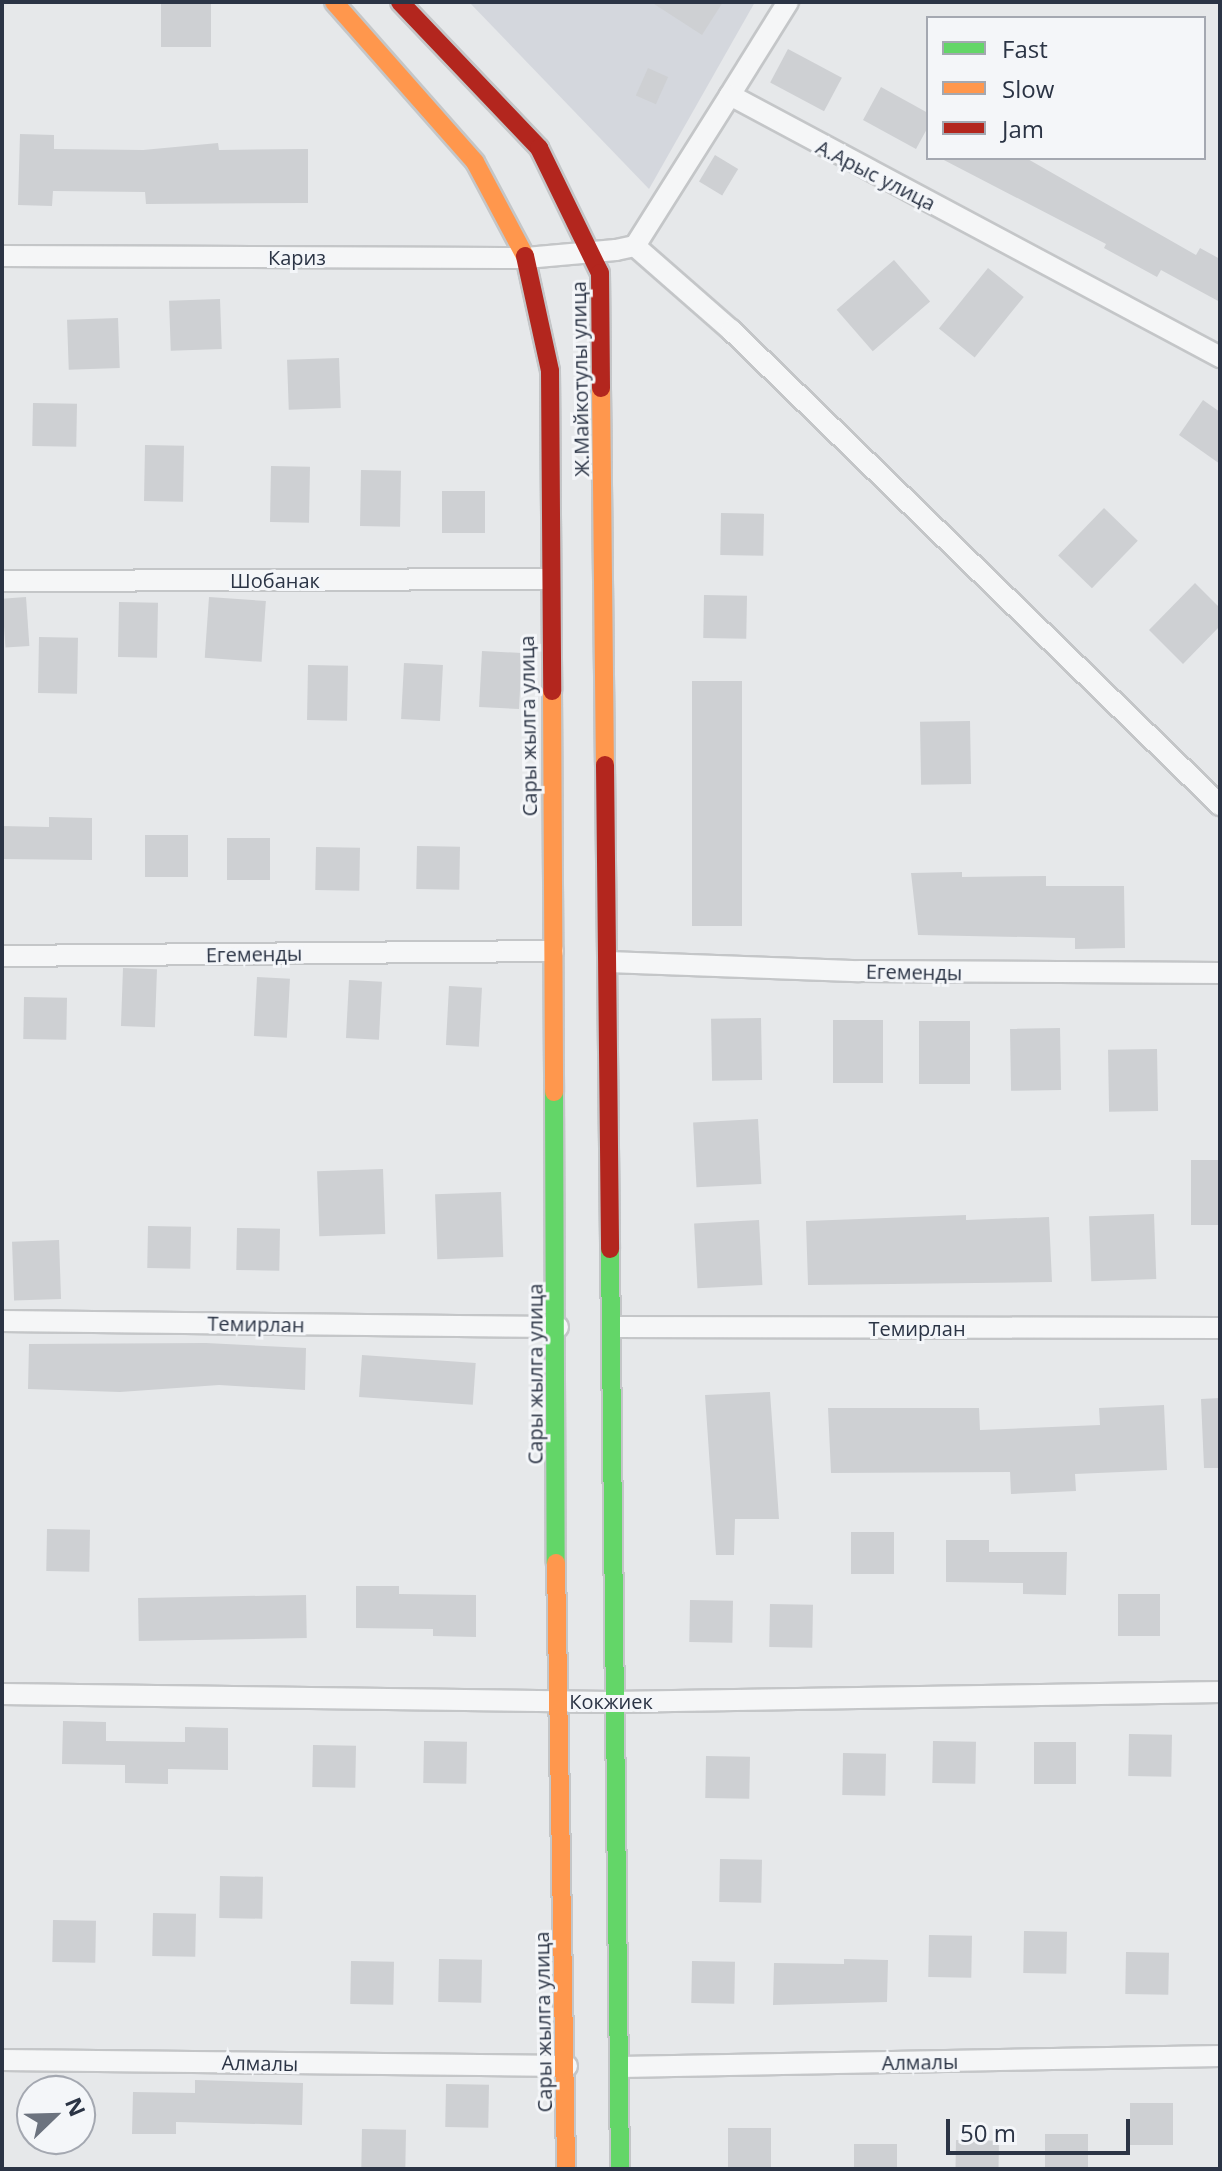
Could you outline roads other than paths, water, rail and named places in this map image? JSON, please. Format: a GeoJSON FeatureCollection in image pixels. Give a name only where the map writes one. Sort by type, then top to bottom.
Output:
{"type":"FeatureCollection","features":[{"type":"Feature","properties":{"kind":"street","name":"Ж.Майкотулы улица"},"geometry":{"type":"LineString","coordinates":[[334,2],[475,162],[526,258],[550,371],[548,579]]}},
{"type":"Feature","properties":{"kind":"street","name":"Ж.Майкотулы улица"},"geometry":{"type":"LineString","coordinates":[[400,2],[539,148],[600,273],[607,584],[608,962]]}},
{"type":"Feature","properties":{"kind":"street"},"geometry":{"type":"LineString","coordinates":[[591,255],[635,246],[788,2]]}},
{"type":"Feature","properties":{"kind":"street","name":"А.Арыс улица"},"geometry":{"type":"LineString","coordinates":[[730,95],[1220,357]]}},
{"type":"Feature","properties":{"kind":"street"},"geometry":{"type":"LineString","coordinates":[[635,246],[731,330],[1220,805]]}},
{"type":"Feature","properties":{"kind":"street","name":"Кариз"},"geometry":{"type":"LineString","coordinates":[[2,256],[526,258],[591,255]]}},
{"type":"Feature","properties":{"kind":"street","name":"Шобанак"},"geometry":{"type":"LineString","coordinates":[[2,581],[548,579]]}},
{"type":"Feature","properties":{"kind":"street","name":"Сары жылга улица"},"geometry":{"type":"LineString","coordinates":[[548,579],[558,1327],[557,1701],[567,2066],[566,2169]]}},
{"type":"Feature","properties":{"kind":"street","name":"Егеменды"},"geometry":{"type":"LineString","coordinates":[[2,956],[553,951]]}},
{"type":"Feature","properties":{"kind":"street"},"geometry":{"type":"LineString","coordinates":[[608,962],[614,1327],[612,1702],[620,2169]]}},
{"type":"Feature","properties":{"kind":"street","name":"Егеменды"},"geometry":{"type":"LineString","coordinates":[[608,962],[859,971],[1220,973]]}},
{"type":"Feature","properties":{"kind":"street","name":"Темирлан"},"geometry":{"type":"LineString","coordinates":[[2,1321],[558,1327]]}},
{"type":"Feature","properties":{"kind":"street","name":"Темирлан"},"geometry":{"type":"LineString","coordinates":[[614,1327],[1220,1328]]}},
{"type":"Feature","properties":{"kind":"street","name":"Кокжиек"},"geometry":{"type":"LineString","coordinates":[[2,1694],[612,1702],[1220,1692]]}},
{"type":"Feature","properties":{"kind":"street","name":"Алмалы"},"geometry":{"type":"LineString","coordinates":[[620,2067],[1220,2056]]}},
{"type":"Feature","properties":{"kind":"street","name":"Алмалы"},"geometry":{"type":"LineString","coordinates":[[2,2060],[567,2066]]}}]}
